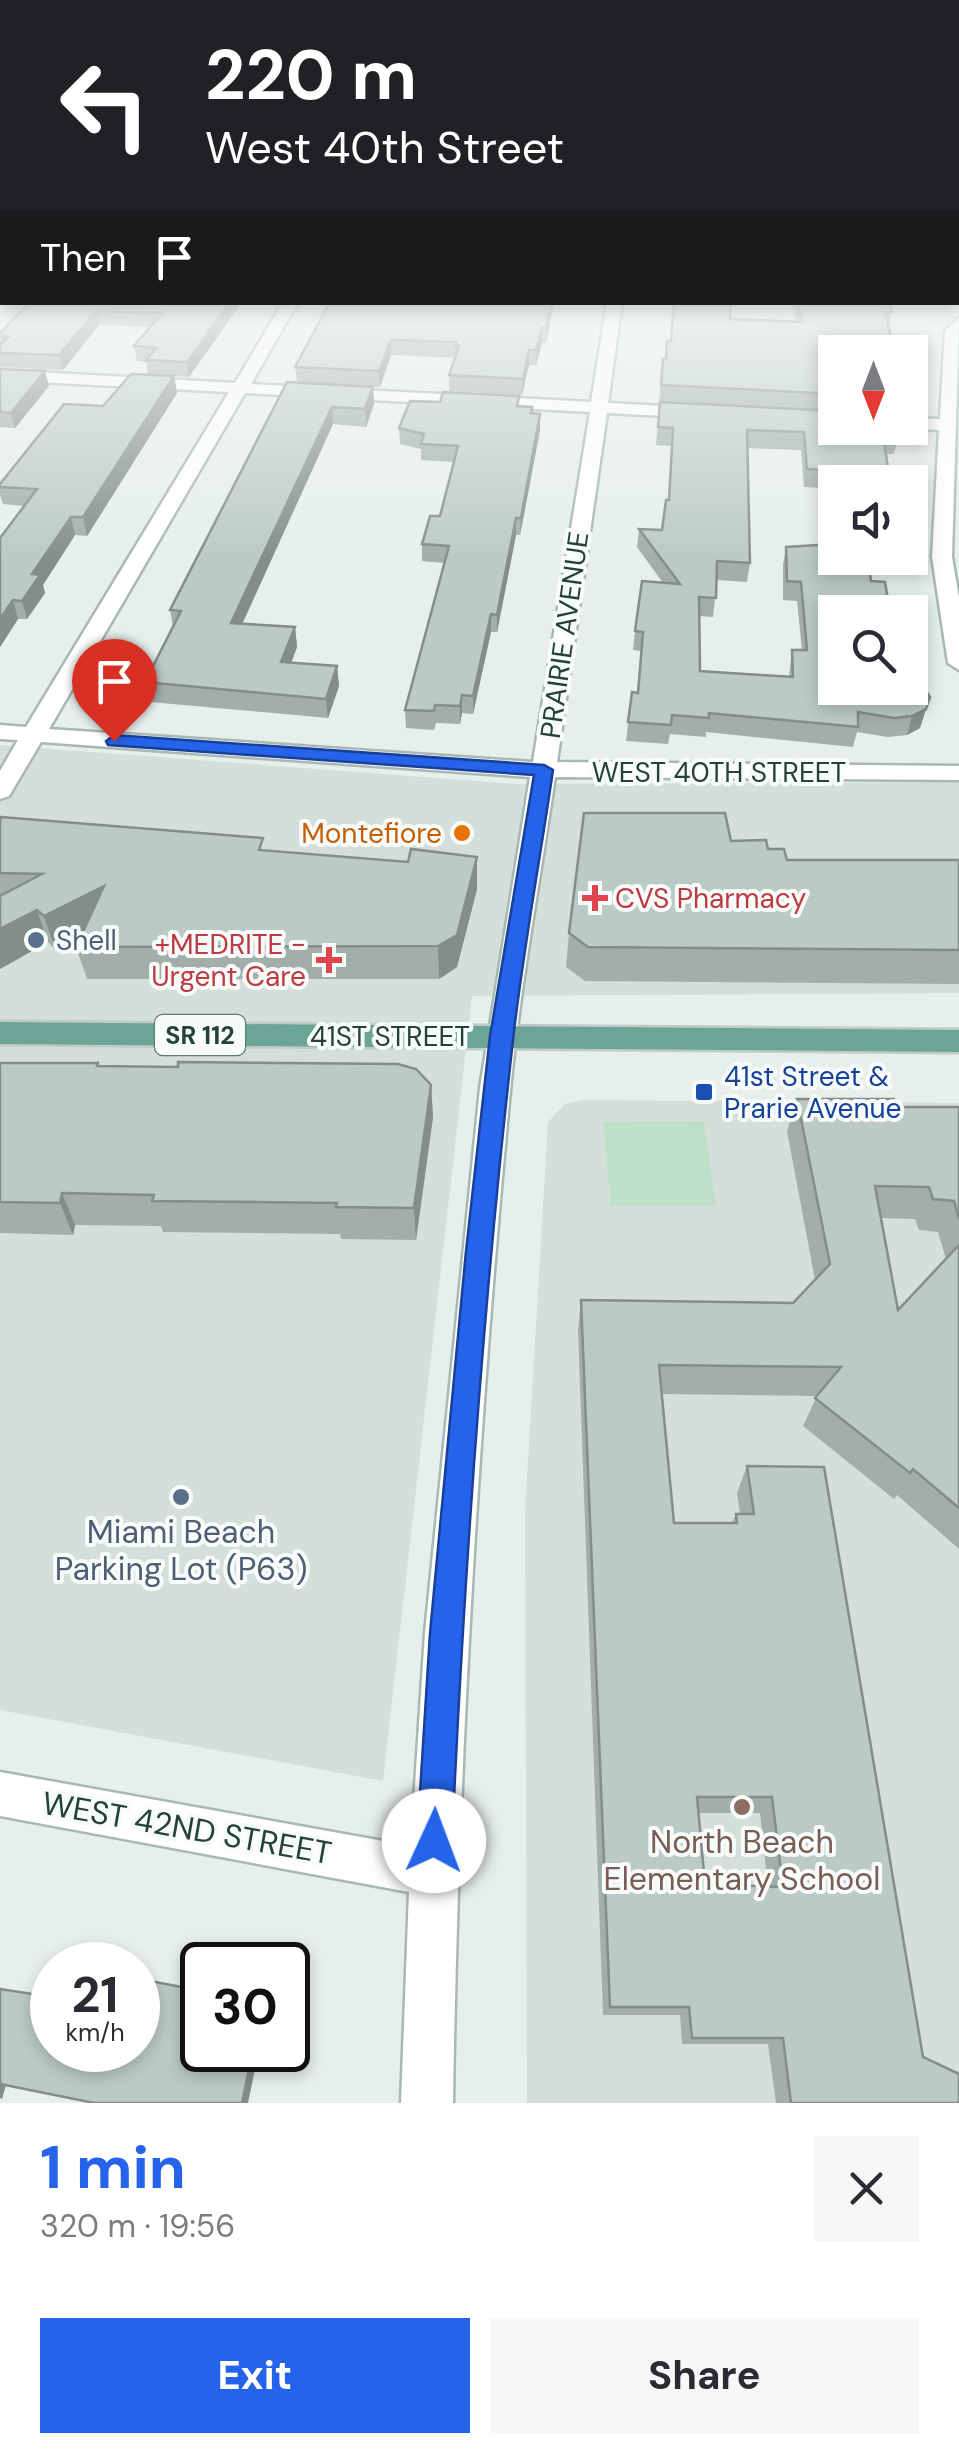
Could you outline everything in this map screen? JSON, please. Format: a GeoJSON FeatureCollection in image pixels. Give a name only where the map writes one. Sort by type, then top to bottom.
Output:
{"type":"FeatureCollection","features":[{"type":"Feature","properties":{"kind":"main road","name":"41ST STREET"},"geometry":{"type":"LineString","coordinates":[[0,1034],[959,1040]]}},
{"type":"Feature","properties":{"kind":"street"},"geometry":{"type":"LineString","coordinates":[[0,792],[255,365]]}},
{"type":"Feature","properties":{"kind":"street","name":"PRAIRIE AVENUE"},"geometry":{"type":"LineString","coordinates":[[428,2103],[433,1874],[458,1475],[502,1036],[605,365]]}},
{"type":"Feature","properties":{"kind":"street"},"geometry":{"type":"LineString","coordinates":[[952,365],[942,557],[959,663]]}},
{"type":"Feature","properties":{"kind":"street"},"geometry":{"type":"LineString","coordinates":[[0,375],[724,414]]}},
{"type":"Feature","properties":{"kind":"street"},"geometry":{"type":"LineString","coordinates":[[928,425],[946,426]]}},
{"type":"Feature","properties":{"kind":"street","name":"WEST 40TH STREET"},"geometry":{"type":"LineString","coordinates":[[0,732],[544,770],[959,773]]}},
{"type":"Feature","properties":{"kind":"street","name":"WEST 42ND STREET"},"geometry":{"type":"LineString","coordinates":[[0,1794],[433,1874]]}},
{"type":"Feature","properties":{"kind":"shaded area"},"geometry":{"type":"Polygon","coordinates":[[[0,745],[516,784],[959,782],[959,993],[472,996],[383,1781],[0,1710],[0,745]]]}},
{"type":"Feature","properties":{"kind":"shaded area","name":"North Beach Elementary School"},"geometry":{"type":"Polygon","coordinates":[[[583,1100],[959,1103],[959,2103],[527,2103],[525,1511],[548,1122],[565,1104],[583,1100]]]}},
{"type":"Feature","properties":{"kind":"green space"},"geometry":{"type":"Polygon","coordinates":[[[704,1121],[716,1206],[611,1206],[603,1122],[704,1121]]]}},
{"type":"Feature","properties":{"kind":"building"},"geometry":{"type":"Polygon","coordinates":[[[296,365],[381,365],[379,371],[296,365]]]}},
{"type":"Feature","properties":{"kind":"building"},"geometry":{"type":"Polygon","coordinates":[[[452,365],[526,365],[523,379],[449,375],[452,365]]]}},
{"type":"Feature","properties":{"kind":"building"},"geometry":{"type":"Polygon","coordinates":[[[663,365],[818,365],[818,393],[661,385],[663,365]]]}},
{"type":"Feature","properties":{"kind":"building"},"geometry":{"type":"Polygon","coordinates":[[[0,369],[45,371],[11,413],[0,412],[0,369]]]}},
{"type":"Feature","properties":{"kind":"building"},"geometry":{"type":"Polygon","coordinates":[[[131,374],[174,376],[83,517],[71,517],[32,574],[40,575],[22,601],[13,600],[0,619],[0,538],[37,489],[0,484],[64,404],[103,406],[131,374]]]}},
{"type":"Feature","properties":{"kind":"building"},"geometry":{"type":"Polygon","coordinates":[[[287,382],[373,387],[365,409],[332,407],[231,623],[295,627],[281,662],[337,666],[326,699],[145,682],[181,611],[170,610],[287,382]]]}},
{"type":"Feature","properties":{"kind":"building"},"geometry":{"type":"Polygon","coordinates":[[[443,392],[519,396],[517,406],[532,407],[531,413],[540,414],[521,518],[516,518],[497,615],[491,614],[473,696],[462,695],[460,706],[435,705],[434,711],[405,710],[449,546],[422,544],[430,516],[440,516],[458,446],[421,444],[424,434],[399,428],[410,401],[440,402],[443,392]]]}},
{"type":"Feature","properties":{"kind":"building"},"geometry":{"type":"Polygon","coordinates":[[[660,402],[818,410],[818,445],[884,445],[888,465],[818,465],[818,470],[807,469],[804,432],[747,430],[750,563],[717,561],[716,598],[699,597],[700,671],[793,677],[792,650],[807,650],[801,582],[787,581],[786,547],[818,545],[818,575],[870,575],[871,581],[885,582],[887,595],[818,595],[818,705],[927,705],[926,709],[894,718],[858,712],[858,727],[709,713],[709,718],[672,715],[671,725],[628,722],[632,692],[638,693],[643,632],[635,631],[642,581],[680,584],[639,529],[662,530],[669,500],[673,428],[658,427],[660,402]]]}},
{"type":"Feature","properties":{"kind":"building"},"geometry":{"type":"Polygon","coordinates":[[[584,813],[725,813],[731,841],[766,840],[768,849],[784,849],[787,860],[959,860],[959,950],[588,947],[569,933],[584,813]]]}},
{"type":"Feature","properties":{"kind":"building"},"geometry":{"type":"Polygon","coordinates":[[[1,817],[263,838],[259,850],[408,862],[411,849],[477,857],[457,935],[438,946],[76,947],[104,886],[44,916],[37,910],[0,929],[0,896],[42,874],[0,873],[1,817]]]}},
{"type":"Feature","properties":{"kind":"building"},"geometry":{"type":"Polygon","coordinates":[[[178,1062],[398,1064],[416,1069],[431,1085],[414,1208],[152,1201],[154,1195],[62,1193],[60,1203],[0,1202],[0,1063],[178,1067],[178,1062]]]}},
{"type":"Feature","properties":{"kind":"building"},"geometry":{"type":"Polygon","coordinates":[[[797,1099],[894,1099],[896,1107],[959,1107],[959,1219],[954,1201],[933,1199],[929,1187],[875,1186],[898,1310],[959,1245],[959,1508],[913,1469],[910,1473],[815,1398],[841,1367],[659,1365],[674,1523],[737,1523],[736,1514],[754,1514],[747,1466],[824,1467],[923,2057],[959,2074],[959,2103],[791,2103],[783,2038],[692,2038],[689,2007],[610,2007],[581,1300],[793,1303],[830,1264],[797,1099]],[[697,1797],[705,1884],[783,1887],[772,1797],[697,1797]]]}},
{"type":"Feature","properties":{"kind":"building"},"geometry":{"type":"Polygon","coordinates":[[[160,1983],[180,1987],[180,2072],[248,2072],[242,2103],[94,2103],[0,2084],[0,1989],[30,1994],[30,2072],[160,2072],[160,1983]]]}},
{"type":"Feature","properties":{"kind":"place","name":"Montefiore"},"geometry":{"type":"Point","coordinates":[462,833]}},
{"type":"Feature","properties":{"kind":"place","name":"CVS Pharmacy"},"geometry":{"type":"Point","coordinates":[595,898]}},
{"type":"Feature","properties":{"kind":"place","name":"Shell"},"geometry":{"type":"Point","coordinates":[36,940]}},
{"type":"Feature","properties":{"kind":"place","name":"+MEDRITE - Urgent Care"},"geometry":{"type":"Point","coordinates":[329,960]}},
{"type":"Feature","properties":{"kind":"place","name":"41st Street & Prarie Avenue"},"geometry":{"type":"Point","coordinates":[704,1092]}},
{"type":"Feature","properties":{"kind":"place","name":"Miami Beach Parking Lot (P63)"},"geometry":{"type":"Point","coordinates":[181,1497]}},
{"type":"Feature","properties":{"kind":"place","name":"North Beach Elementary School"},"geometry":{"type":"Point","coordinates":[742,1807]}},
{"type":"Feature","properties":{"kind":"route"},"geometry":{"type":"LineString","coordinates":[[114,741],[544,770],[502,1036],[479,1251],[458,1475],[434,1841]]}}]}
